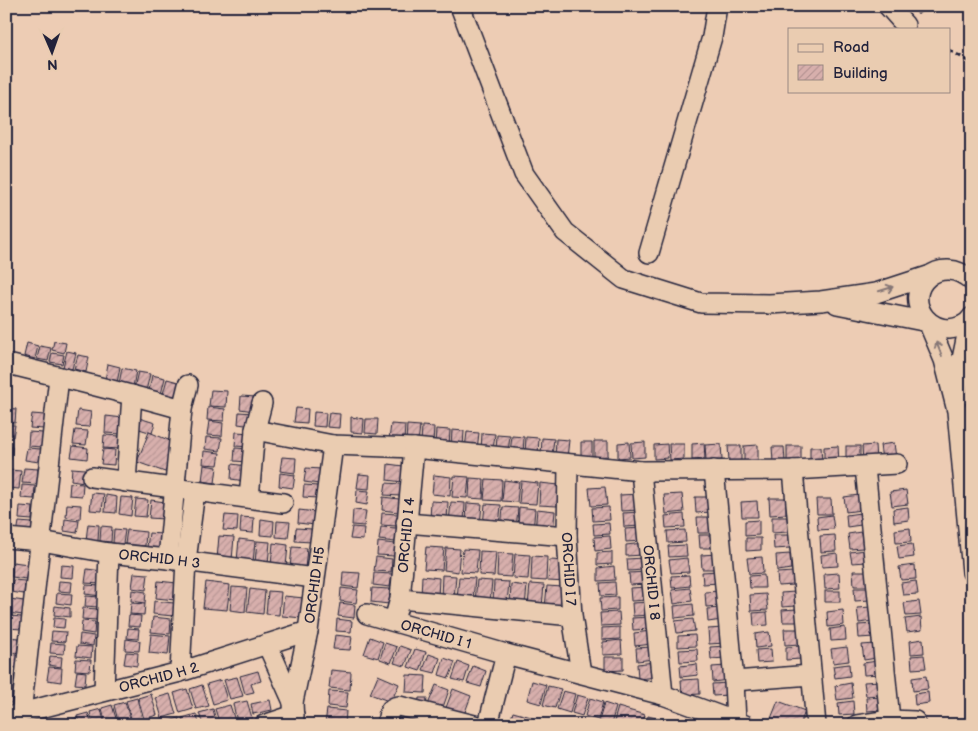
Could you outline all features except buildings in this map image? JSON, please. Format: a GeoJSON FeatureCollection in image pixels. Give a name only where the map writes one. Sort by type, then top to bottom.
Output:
{"type":"FeatureCollection","features":[{"type":"Feature","properties":{"kind":"street"},"geometry":{"type":"LineString","coordinates":[[460,6],[524,174],[565,232],[624,278],[701,303],[769,304],[821,301],[876,293],[928,276],[939,270],[952,269],[969,276]]}},
{"type":"Feature","properties":{"kind":"street"},"geometry":{"type":"LineString","coordinates":[[649,252],[712,37],[716,6]]}},
{"type":"Feature","properties":{"kind":"street"},"geometry":{"type":"LineString","coordinates":[[888,6],[905,25]]}},
{"type":"Feature","properties":{"kind":"street"},"geometry":{"type":"LineString","coordinates":[[928,276],[920,287],[918,299],[920,312],[928,322],[944,360],[957,411],[972,572]]}},
{"type":"Feature","properties":{"kind":"street"},"geometry":{"type":"LineString","coordinates":[[821,301],[928,322],[942,329],[957,328],[971,319]]}},
{"type":"Feature","properties":{"kind":"street"},"geometry":{"type":"LineString","coordinates":[[957,411],[962,359],[971,319]]}},
{"type":"Feature","properties":{"kind":"street"},"geometry":{"type":"LineString","coordinates":[[6,366],[12,365],[59,376],[182,409]]}},
{"type":"Feature","properties":{"kind":"street"},"geometry":{"type":"LineString","coordinates":[[14,716],[41,541],[59,376]]}},
{"type":"Feature","properties":{"kind":"street"},"geometry":{"type":"LineString","coordinates":[[180,672],[175,489],[182,409],[188,385]]}},
{"type":"Feature","properties":{"kind":"street"},"geometry":{"type":"LineString","coordinates":[[126,482],[132,395]]}},
{"type":"Feature","properties":{"kind":"street"},"geometry":{"type":"LineString","coordinates":[[249,498],[255,430],[262,403]]}},
{"type":"Feature","properties":{"kind":"street"},"geometry":{"type":"LineString","coordinates":[[255,430],[333,445],[414,448],[641,472],[793,470],[897,464]]}},
{"type":"Feature","properties":{"kind":"street","name":"ORCHID H5"},"geometry":{"type":"LineString","coordinates":[[294,714],[308,631],[333,445]]}},
{"type":"Feature","properties":{"kind":"street","name":"ORCHID I 4"},"geometry":{"type":"LineString","coordinates":[[394,620],[400,599],[414,448]]}},
{"type":"Feature","properties":{"kind":"street","name":"ORCHID I 7"},"geometry":{"type":"LineString","coordinates":[[568,464],[567,536],[572,616],[581,673]]}},
{"type":"Feature","properties":{"kind":"street"},"geometry":{"type":"LineString","coordinates":[[865,467],[890,720]]}},
{"type":"Feature","properties":{"kind":"street"},"geometry":{"type":"LineString","coordinates":[[714,470],[734,681],[741,724]]}},
{"type":"Feature","properties":{"kind":"street"},"geometry":{"type":"LineString","coordinates":[[793,470],[816,725]]}},
{"type":"Feature","properties":{"kind":"street","name":"ORCHID I 8"},"geometry":{"type":"LineString","coordinates":[[641,472],[663,695]]}},
{"type":"Feature","properties":{"kind":"street"},"geometry":{"type":"LineString","coordinates":[[92,477],[283,503]]}},
{"type":"Feature","properties":{"kind":"street"},"geometry":{"type":"LineString","coordinates":[[177,560],[195,491]]}},
{"type":"Feature","properties":{"kind":"street"},"geometry":{"type":"LineString","coordinates":[[406,523],[567,536]]}},
{"type":"Feature","properties":{"kind":"street","name":"ORCHID H 3"},"geometry":{"type":"LineString","coordinates":[[6,538],[41,541],[109,553],[314,578]]}},
{"type":"Feature","properties":{"kind":"street"},"geometry":{"type":"LineString","coordinates":[[104,691],[109,553]]}},
{"type":"Feature","properties":{"kind":"street"},"geometry":{"type":"LineString","coordinates":[[400,599],[572,616]]}},
{"type":"Feature","properties":{"kind":"street","name":"ORCHID I 1"},"geometry":{"type":"LineString","coordinates":[[367,614],[394,620],[506,654],[663,695],[741,724]]}},
{"type":"Feature","properties":{"kind":"street","name":"ORCHID H 2"},"geometry":{"type":"LineString","coordinates":[[14,716],[180,672],[308,631]]}},
{"type":"Feature","properties":{"kind":"street"},"geometry":{"type":"LineString","coordinates":[[264,725],[294,714],[267,644]]}},
{"type":"Feature","properties":{"kind":"street"},"geometry":{"type":"LineString","coordinates":[[488,725],[506,654]]}},
{"type":"Feature","properties":{"kind":"street"},"geometry":{"type":"LineString","coordinates":[[734,681],[811,675]]}},
{"type":"Feature","properties":{"kind":"street"},"geometry":{"type":"LineString","coordinates":[[387,725],[389,711],[393,706],[399,706],[474,725]]}},
{"type":"Feature","properties":{"kind":"street"},"geometry":{"type":"LineString","coordinates":[[857,725],[890,720],[915,721]]}},
{"type":"Feature","properties":{"kind":"path"},"geometry":{"type":"LineString","coordinates":[[950,51],[972,63]]}}]}
